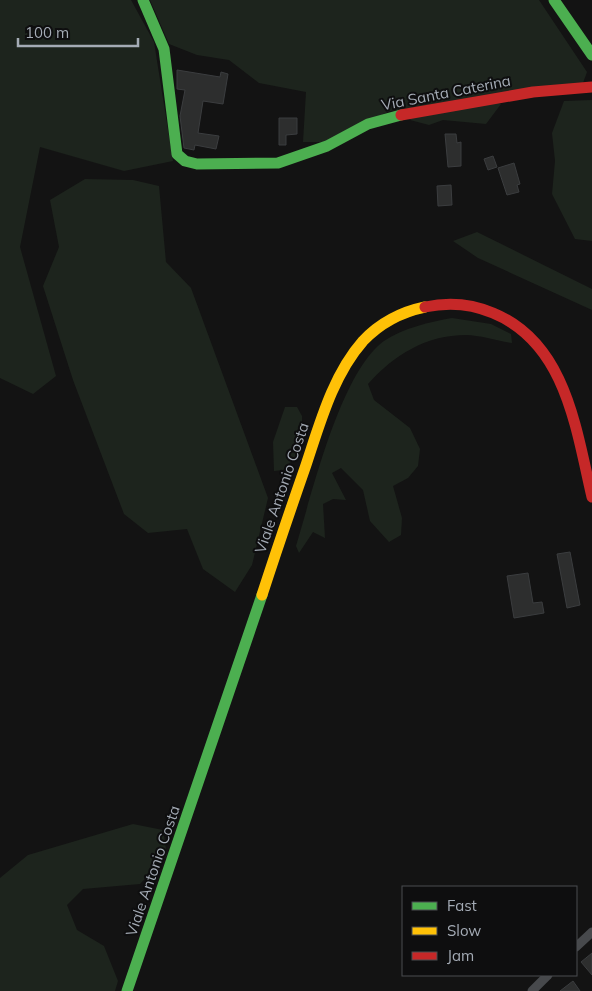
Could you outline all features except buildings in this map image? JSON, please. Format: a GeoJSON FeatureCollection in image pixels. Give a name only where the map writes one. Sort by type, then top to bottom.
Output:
{"type":"FeatureCollection","features":[{"type":"Feature","properties":{"kind":"main road","name":"Via Santa Caterina"},"geometry":{"type":"LineString","coordinates":[[143,0],[164,50],[177,154],[183,160],[190,163],[234,166],[278,163],[327,146],[368,124],[400,115],[533,92],[592,87]]}},
{"type":"Feature","properties":{"kind":"main road"},"geometry":{"type":"LineString","coordinates":[[554,0],[592,55]]}},
{"type":"Feature","properties":{"kind":"main road","name":"Viale Antonio Costa"},"geometry":{"type":"LineString","coordinates":[[127,991],[322,416],[346,364],[366,338],[391,318],[425,306],[452,305],[470,307],[491,311],[513,322],[540,347],[559,379],[574,422],[592,497]]}},
{"type":"Feature","properties":{"kind":"street"},"geometry":{"type":"LineString","coordinates":[[577,946],[592,932]]}},
{"type":"Feature","properties":{"kind":"street"},"geometry":{"type":"LineString","coordinates":[[532,991],[547,976]]}},
{"type":"Feature","properties":{"kind":"shaded area"},"geometry":{"type":"Polygon","coordinates":[[[0,0],[131,0],[154,42],[173,161],[124,171],[40,147],[20,247],[56,376],[33,394],[0,378],[0,0]]]}},
{"type":"Feature","properties":{"kind":"shaded area"},"geometry":{"type":"Polygon","coordinates":[[[150,0],[539,0],[587,72],[583,83],[390,111],[324,142],[303,142],[306,92],[259,83],[229,60],[197,55],[169,44],[150,0]]]}},
{"type":"Feature","properties":{"kind":"shaded area"},"geometry":{"type":"Polygon","coordinates":[[[592,100],[592,241],[575,239],[552,194],[555,161],[552,133],[564,101],[592,100]]]}},
{"type":"Feature","properties":{"kind":"shaded area"},"geometry":{"type":"Polygon","coordinates":[[[496,102],[501,104],[486,124],[443,120],[429,125],[410,120],[412,116],[496,102]]]}},
{"type":"Feature","properties":{"kind":"shaded area"},"geometry":{"type":"Polygon","coordinates":[[[85,179],[133,180],[159,186],[166,262],[191,288],[268,498],[252,565],[235,592],[203,569],[187,529],[148,533],[124,514],[73,380],[43,286],[59,247],[50,200],[85,179]]]}},
{"type":"Feature","properties":{"kind":"shaded area"},"geometry":{"type":"Polygon","coordinates":[[[477,232],[592,289],[592,310],[478,258],[453,241],[477,232]]]}},
{"type":"Feature","properties":{"kind":"shaded area"},"geometry":{"type":"Polygon","coordinates":[[[452,318],[491,324],[511,334],[512,343],[471,335],[437,339],[424,343],[400,356],[368,384],[374,400],[410,428],[420,449],[418,466],[408,478],[393,486],[402,518],[401,535],[389,542],[370,521],[363,490],[341,468],[332,473],[346,500],[333,499],[323,504],[325,538],[313,532],[299,553],[296,546],[329,436],[354,379],[368,357],[391,336],[408,329],[452,318]]]}},
{"type":"Feature","properties":{"kind":"shaded area"},"geometry":{"type":"Polygon","coordinates":[[[285,407],[297,407],[302,416],[302,450],[283,470],[274,471],[273,442],[285,407]]]}},
{"type":"Feature","properties":{"kind":"shaded area"},"geometry":{"type":"Polygon","coordinates":[[[133,824],[163,830],[167,855],[140,884],[83,889],[67,905],[77,930],[104,946],[118,981],[115,991],[0,991],[0,878],[28,855],[133,824]]]}},
{"type":"Feature","properties":{"kind":"traffic: fast"},"geometry":{"type":"LineString","coordinates":[[143,0],[164,49],[177,154],[185,161],[197,164],[278,163],[327,146],[368,124],[401,115]]}},
{"type":"Feature","properties":{"kind":"traffic: fast"},"geometry":{"type":"LineString","coordinates":[[554,0],[592,55]]}},
{"type":"Feature","properties":{"kind":"traffic: fast"},"geometry":{"type":"LineString","coordinates":[[127,991],[262,595]]}},
{"type":"Feature","properties":{"kind":"traffic: slow"},"geometry":{"type":"LineString","coordinates":[[262,595],[322,416],[343,369],[363,341],[376,329],[399,315],[425,307]]}},
{"type":"Feature","properties":{"kind":"traffic: jam"},"geometry":{"type":"LineString","coordinates":[[401,115],[533,92],[592,87]]}},
{"type":"Feature","properties":{"kind":"traffic: jam"},"geometry":{"type":"LineString","coordinates":[[425,307],[460,305],[485,310],[518,327],[537,345],[552,366],[564,391],[573,417],[592,497]]}}]}
